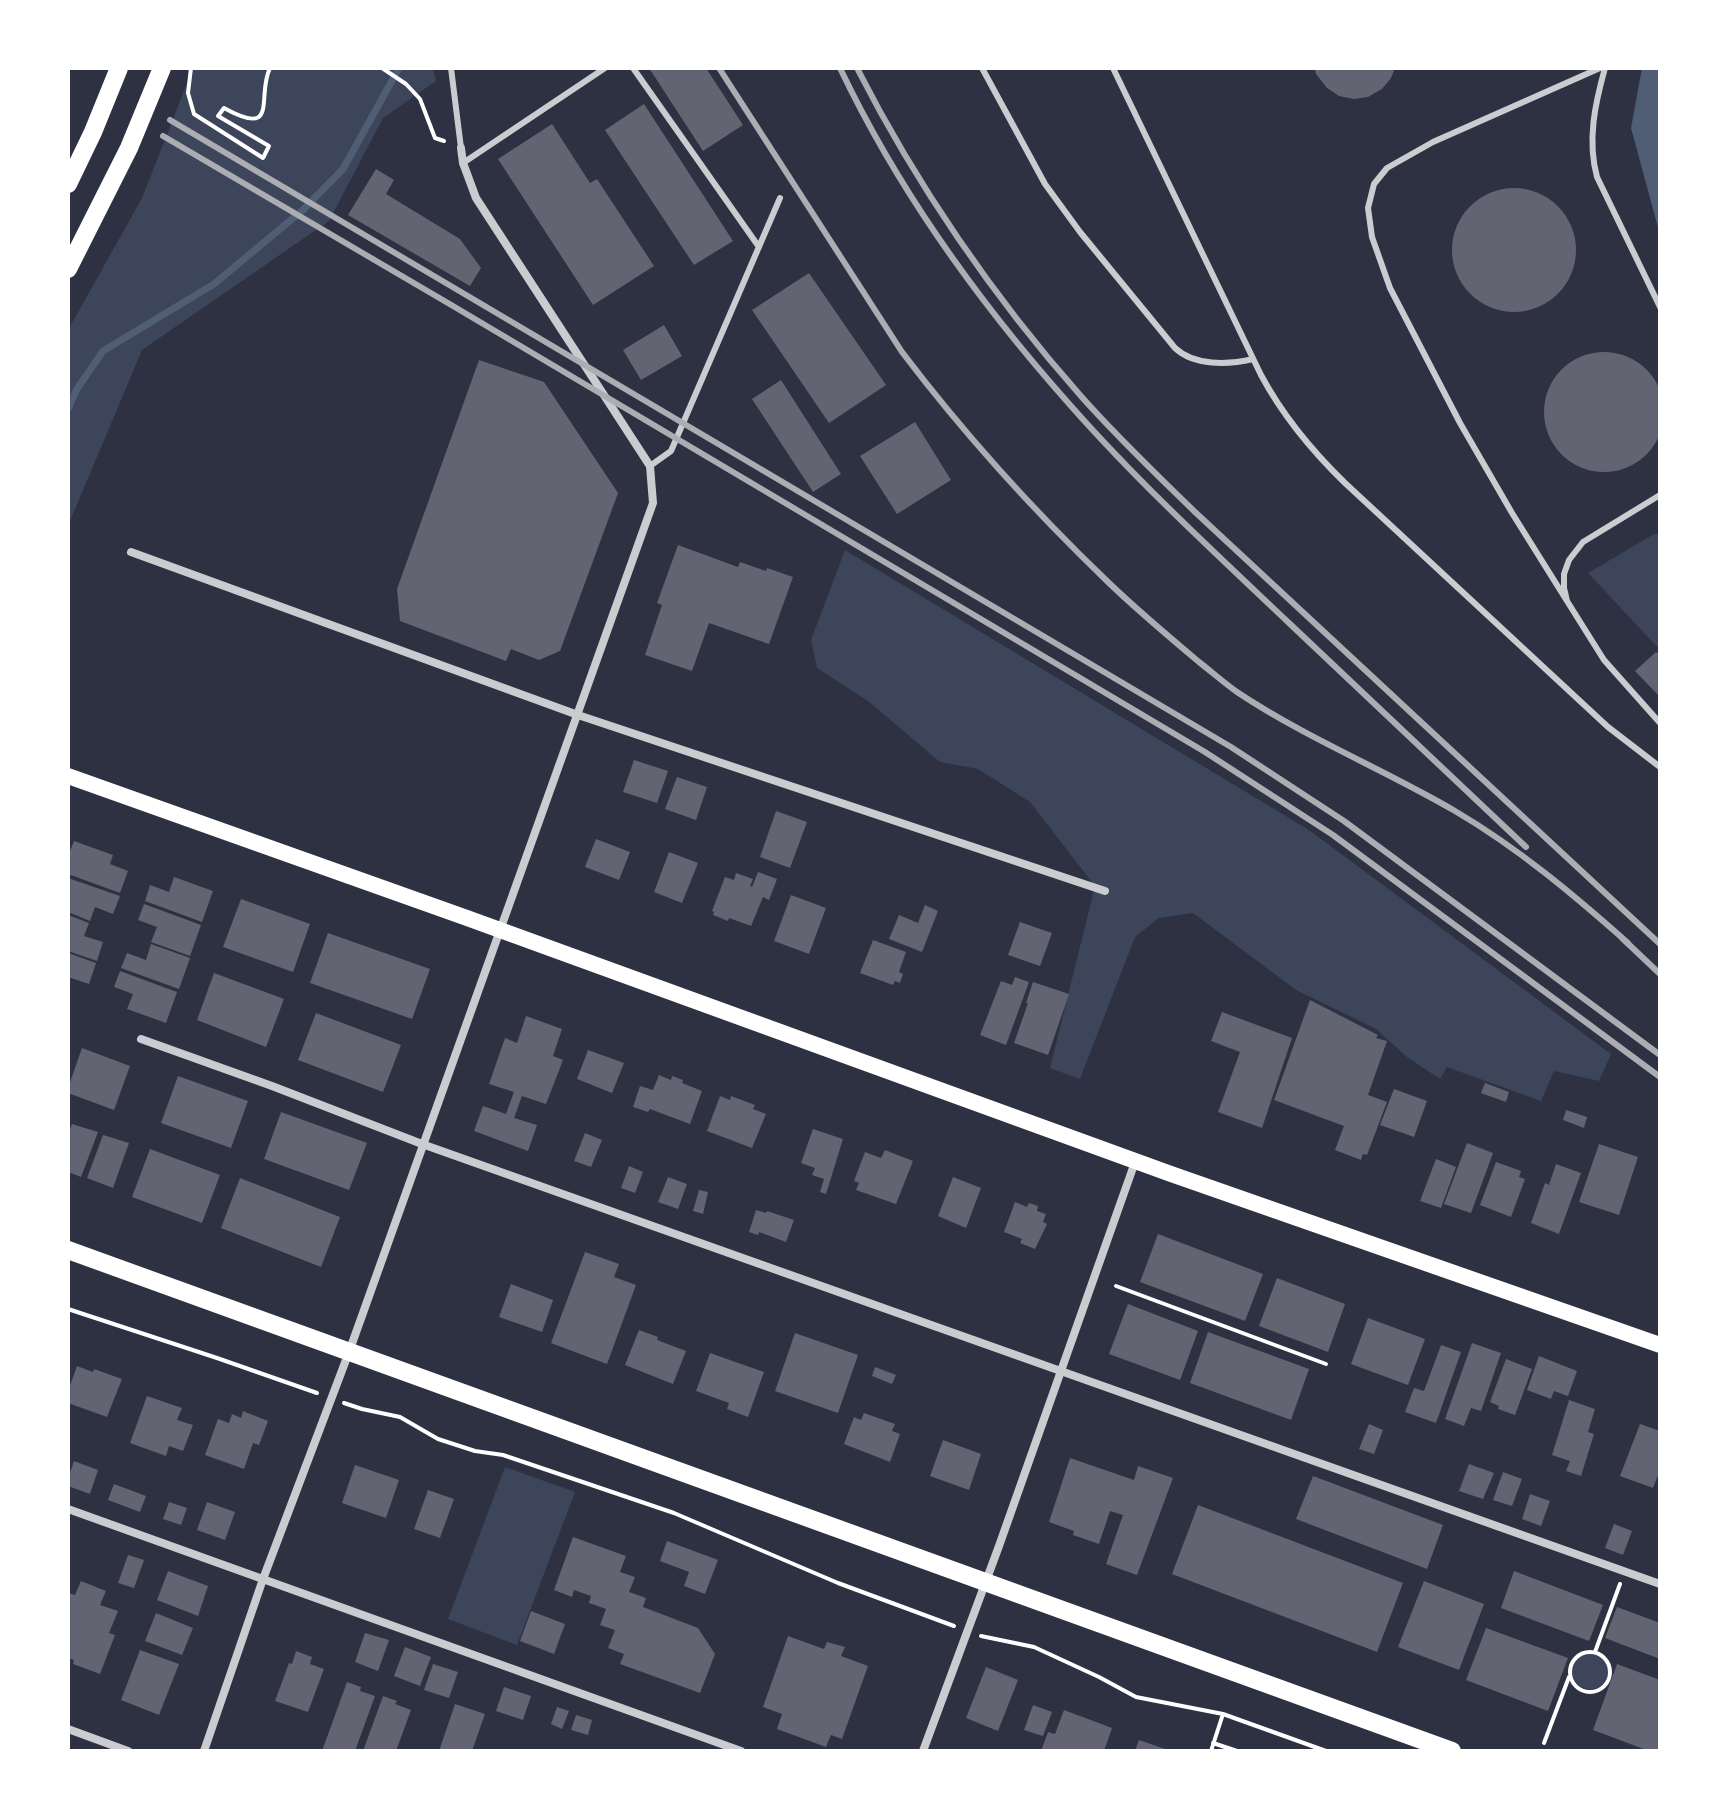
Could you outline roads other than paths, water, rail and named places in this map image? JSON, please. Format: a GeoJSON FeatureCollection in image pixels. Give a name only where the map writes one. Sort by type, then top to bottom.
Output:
{"type":"FeatureCollection","features":[{"type":"Feature","properties":{"kind":"main road"},"geometry":{"type":"LineString","coordinates":[[68,184],[119,68]]}},
{"type":"Feature","properties":{"kind":"main road"},"geometry":{"type":"LineString","coordinates":[[68,269],[129,148],[162,68]]}},
{"type":"Feature","properties":{"kind":"main road"},"geometry":{"type":"LineString","coordinates":[[68,776],[1135,1162],[1660,1345]]}},
{"type":"Feature","properties":{"kind":"main road"},"geometry":{"type":"LineString","coordinates":[[68,1250],[1452,1751]]}},
{"type":"Feature","properties":{"kind":"street"},"geometry":{"type":"LineString","coordinates":[[204,1751],[263,1579],[349,1352],[653,503],[650,466],[476,198],[461,148]]}},
{"type":"Feature","properties":{"kind":"street"},"geometry":{"type":"LineString","coordinates":[[131,552],[578,715],[1105,891]]}},
{"type":"Feature","properties":{"kind":"street"},"geometry":{"type":"LineString","coordinates":[[141,1039],[422,1144],[1660,1584]]}},
{"type":"Feature","properties":{"kind":"street"},"geometry":{"type":"LineString","coordinates":[[923,1751],[1135,1162]]}},
{"type":"Feature","properties":{"kind":"street"},"geometry":{"type":"LineString","coordinates":[[68,1509],[741,1751]]}},
{"type":"Feature","properties":{"kind":"street"},"geometry":{"type":"LineString","coordinates":[[68,1729],[128,1751]]}},
{"type":"Feature","properties":{"kind":"lane"},"geometry":{"type":"LineString","coordinates":[[451,68],[461,148]]}},
{"type":"Feature","properties":{"kind":"lane"},"geometry":{"type":"LineString","coordinates":[[463,163],[605,68]]}},
{"type":"Feature","properties":{"kind":"lane"},"geometry":{"type":"LineString","coordinates":[[633,68],[759,247]]}},
{"type":"Feature","properties":{"kind":"lane"},"geometry":{"type":"LineString","coordinates":[[982,68],[1045,184],[1175,348],[1189,359],[1204,362],[1253,359]]}},
{"type":"Feature","properties":{"kind":"lane"},"geometry":{"type":"LineString","coordinates":[[1113,68],[1269,391],[1296,432],[1316,455],[1608,727],[1660,767]]}},
{"type":"Feature","properties":{"kind":"lane"},"geometry":{"type":"LineString","coordinates":[[1603,68],[1593,124],[1593,161],[1597,177],[1660,307]]}},
{"type":"Feature","properties":{"kind":"lane"},"geometry":{"type":"LineString","coordinates":[[1603,68],[1433,142],[1387,168],[1374,184],[1368,208],[1372,237],[1390,288],[1460,423],[1604,660],[1660,723]]}},
{"type":"Feature","properties":{"kind":"lane"},"geometry":{"type":"LineString","coordinates":[[650,466],[671,451],[780,198]]}},
{"type":"Feature","properties":{"kind":"lane"},"geometry":{"type":"LineString","coordinates":[[1567,601],[1564,574],[1576,549],[1660,495]]}},
{"type":"Feature","properties":{"kind":"waterway"},"geometry":{"type":"LineString","coordinates":[[68,409],[77,389],[103,351],[214,284],[304,209],[343,169],[399,68]]}},
{"type":"Feature","properties":{"kind":"railway"},"geometry":{"type":"LineString","coordinates":[[719,68],[902,352],[1000,471],[1108,582],[1164,633],[1237,692],[1290,724],[1478,825],[1545,873],[1628,943]]}},
{"type":"Feature","properties":{"kind":"railway"},"geometry":{"type":"LineString","coordinates":[[840,68],[888,158],[944,245],[1005,328],[1071,406],[1178,517],[1526,847]]}},
{"type":"Feature","properties":{"kind":"railway"},"geometry":{"type":"LineString","coordinates":[[857,68],[905,154],[958,239],[1048,358],[1094,410],[1195,512],[1660,944]]}},
{"type":"Feature","properties":{"kind":"railway"},"geometry":{"type":"LineString","coordinates":[[170,120],[1231,747],[1344,821],[1660,1055]]}},
{"type":"Feature","properties":{"kind":"railway"},"geometry":{"type":"LineString","coordinates":[[163,136],[1205,752],[1333,835],[1660,1077]]}},
{"type":"Feature","properties":{"kind":"railway"},"geometry":{"type":"LineString","coordinates":[[1622,938],[1660,974]]}}]}
